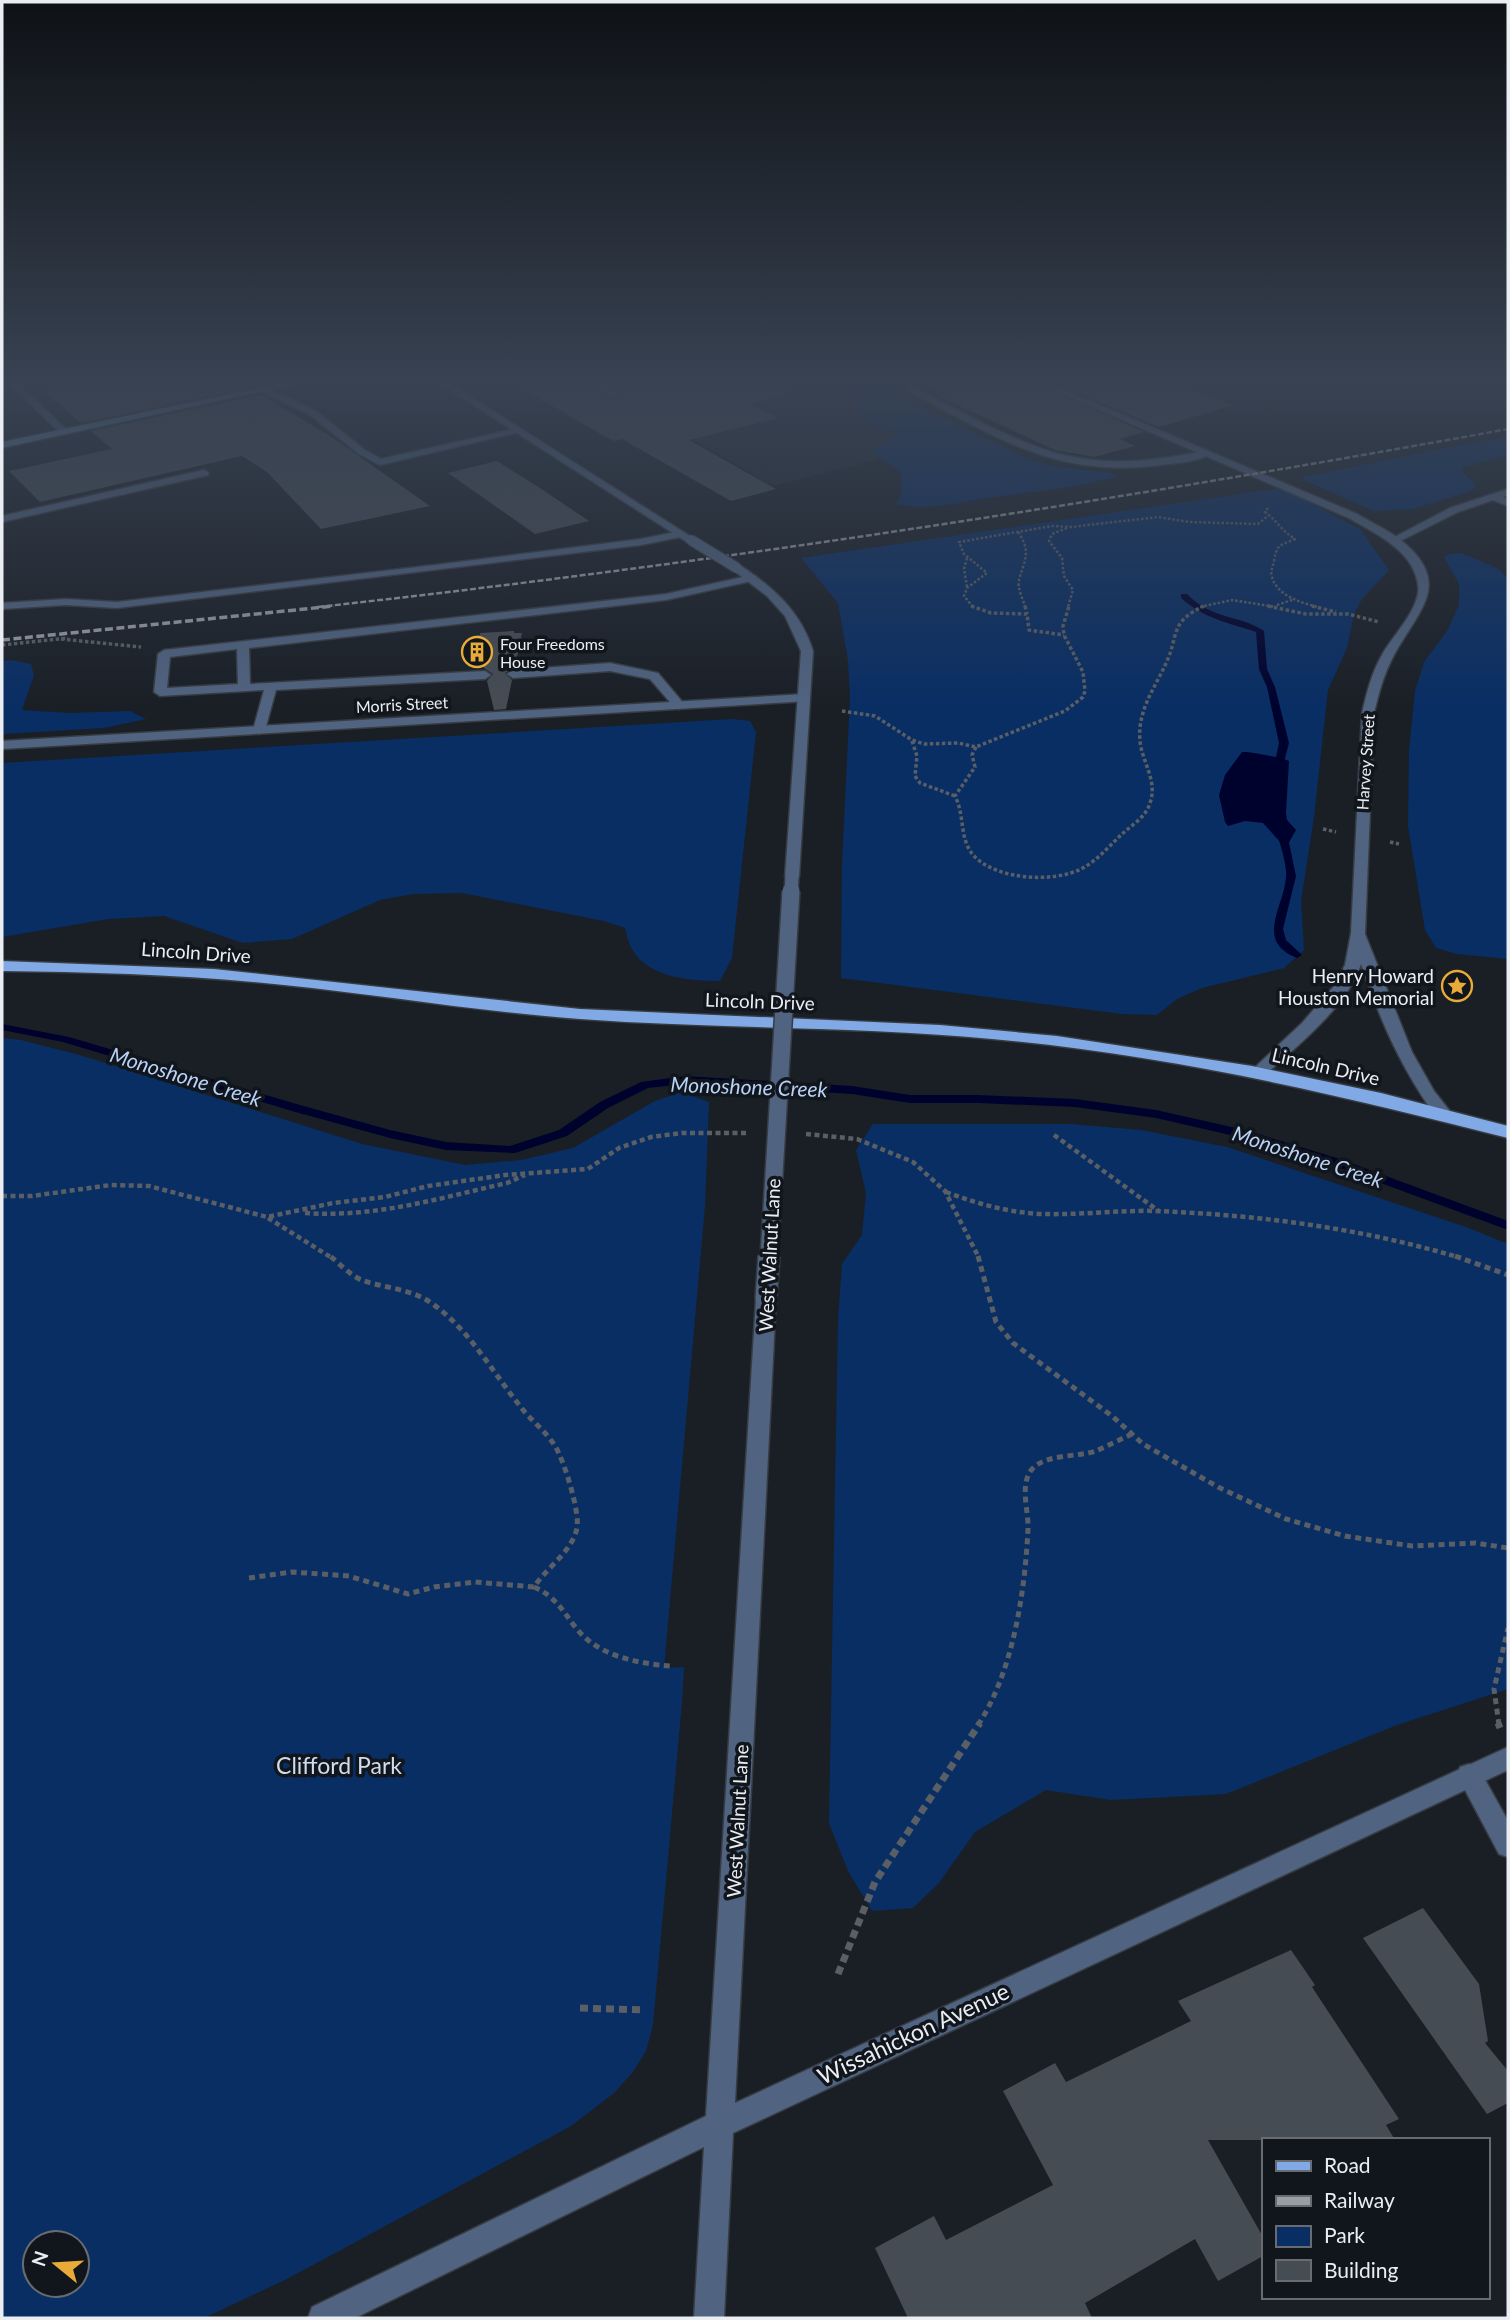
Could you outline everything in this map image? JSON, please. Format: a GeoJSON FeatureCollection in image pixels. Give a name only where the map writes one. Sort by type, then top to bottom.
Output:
{"type":"FeatureCollection","features":[{"type":"Feature","properties":{"kind":"main road","name":"Lincoln Drive"},"geometry":{"type":"LineString","coordinates":[[2,966],[220,974],[584,1014],[992,1034],[1117,1048],[1259,1072],[1508,1132]]}},
{"type":"Feature","properties":{"kind":"street"},"geometry":{"type":"LineString","coordinates":[[2,519],[124,491]]}},
{"type":"Feature","properties":{"kind":"street","name":"West Walnut Lane"},"geometry":{"type":"LineString","coordinates":[[614,491],[752,578],[785,607],[804,637],[807,651],[766,1299],[709,2318]]}},
{"type":"Feature","properties":{"kind":"street","name":"Harvey Street"},"geometry":{"type":"LineString","coordinates":[[1259,1072],[1300,1033],[1349,974],[1358,933],[1368,712],[1375,682],[1420,604],[1423,580],[1413,558],[1394,540],[1353,516],[1296,491]]}},
{"type":"Feature","properties":{"kind":"street"},"geometry":{"type":"LineString","coordinates":[[1394,540],[1454,510],[1508,492]]}},
{"type":"Feature","properties":{"kind":"street"},"geometry":{"type":"LineString","coordinates":[[1494,496],[1508,503]]}},
{"type":"Feature","properties":{"kind":"street"},"geometry":{"type":"LineString","coordinates":[[2,606],[66,602],[117,605],[686,537]]}},
{"type":"Feature","properties":{"kind":"street"},"geometry":{"type":"LineString","coordinates":[[485,675],[160,692],[164,653],[666,597],[752,578]]}},
{"type":"Feature","properties":{"kind":"street"},"geometry":{"type":"LineString","coordinates":[[243,645],[244,687]]}},
{"type":"Feature","properties":{"kind":"street"},"geometry":{"type":"LineString","coordinates":[[513,674],[610,667],[654,676],[679,705]]}},
{"type":"Feature","properties":{"kind":"street"},"geometry":{"type":"LineString","coordinates":[[259,730],[271,686]]}},
{"type":"Feature","properties":{"kind":"street","name":"Morris Street"},"geometry":{"type":"LineString","coordinates":[[2,745],[805,698]]}},
{"type":"Feature","properties":{"kind":"street","name":"Harvey Street"},"geometry":{"type":"LineString","coordinates":[[1358,933],[1398,1045],[1414,1075],[1444,1115]]}},
{"type":"Feature","properties":{"kind":"street","name":"Wissahickon Avenue"},"geometry":{"type":"LineString","coordinates":[[323,2318],[828,2072],[1469,1775],[1506,1748]]}},
{"type":"Feature","properties":{"kind":"street"},"geometry":{"type":"LineString","coordinates":[[1469,1775],[1508,1845]]}},
{"type":"Feature","properties":{"kind":"path"},"geometry":{"type":"LineString","coordinates":[[1270,506],[1265,509],[1269,515],[1278,522],[1281,530],[1295,539],[1279,546],[1274,552],[1276,559],[1271,575],[1278,587],[1296,599],[1339,613],[1405,627]]}},
{"type":"Feature","properties":{"kind":"path"},"geometry":{"type":"LineString","coordinates":[[967,588],[987,573],[982,566],[967,558],[959,545],[961,540],[1052,526],[1071,527],[1162,517],[1189,522],[1258,524],[1269,515]]}},
{"type":"Feature","properties":{"kind":"path"},"geometry":{"type":"LineString","coordinates":[[842,711],[875,716],[912,740],[934,745],[958,743],[976,747],[1065,711],[1083,697],[1086,682],[1083,672],[1064,635],[1063,617],[1073,590],[1064,576],[1063,562],[1052,547],[1050,537],[1071,527]]}},
{"type":"Feature","properties":{"kind":"path"},"geometry":{"type":"LineString","coordinates":[[1018,532],[1025,543],[1026,551],[1024,572],[1018,584],[1029,630],[1064,635]]}},
{"type":"Feature","properties":{"kind":"path"},"geometry":{"type":"LineString","coordinates":[[967,558],[964,569],[967,588],[965,600],[977,610],[1027,614]]}},
{"type":"Feature","properties":{"kind":"path"},"geometry":{"type":"LineString","coordinates":[[1276,605],[1296,599]]}},
{"type":"Feature","properties":{"kind":"path"},"geometry":{"type":"LineString","coordinates":[[912,740],[917,756],[915,776],[920,783],[955,796],[963,810],[965,839],[972,855],[995,869],[1035,876],[1069,874],[1102,854],[1147,811],[1151,801],[1150,770],[1140,743],[1144,703],[1169,656],[1174,631],[1186,616],[1206,604],[1244,600],[1303,613],[1339,613]]}},
{"type":"Feature","properties":{"kind":"path"},"geometry":{"type":"LineString","coordinates":[[2,645],[68,638]]}},
{"type":"Feature","properties":{"kind":"path"},"geometry":{"type":"LineString","coordinates":[[61,639],[120,646],[148,646],[164,653]]}},
{"type":"Feature","properties":{"kind":"path"},"geometry":{"type":"LineString","coordinates":[[955,796],[975,767],[972,755],[976,747]]}},
{"type":"Feature","properties":{"kind":"path"},"geometry":{"type":"LineString","coordinates":[[1054,1135],[1161,1212]]}},
{"type":"Feature","properties":{"kind":"path"},"geometry":{"type":"LineString","coordinates":[[300,1212],[324,1215],[393,1209],[508,1183],[528,1173]]}},
{"type":"Feature","properties":{"kind":"path"},"geometry":{"type":"LineString","coordinates":[[945,1192],[977,1204],[1017,1212],[1072,1215],[1126,1211],[1161,1212],[1240,1217],[1367,1233],[1452,1255],[1508,1275]]}},
{"type":"Feature","properties":{"kind":"path"},"geometry":{"type":"LineString","coordinates":[[267,1217],[325,1252],[361,1280],[409,1292],[428,1301],[448,1317],[482,1353],[520,1408],[556,1447],[576,1507],[577,1528],[564,1554],[544,1571],[534,1587]]}},
{"type":"Feature","properties":{"kind":"path"},"geometry":{"type":"LineString","coordinates":[[838,1973],[875,1882],[959,1756],[996,1691],[1006,1666],[1018,1611],[1028,1528],[1025,1492],[1031,1470],[1040,1463],[1095,1451],[1130,1435]]}},
{"type":"Feature","properties":{"kind":"path"},"geometry":{"type":"LineString","coordinates":[[249,1578],[292,1572],[349,1576],[408,1594],[434,1587],[475,1582],[534,1587],[552,1593],[582,1635],[597,1647],[645,1664],[670,1666]]}},
{"type":"Feature","properties":{"kind":"path"},"geometry":{"type":"LineString","coordinates":[[1506,1748],[1493,1708],[1493,1684],[1508,1628]]}},
{"type":"Feature","properties":{"kind":"path"},"geometry":{"type":"LineString","coordinates":[[580,2008],[645,2010]]}},
{"type":"Feature","properties":{"kind":"green space"},"geometry":{"type":"Polygon","coordinates":[[[901,491],[1037,491],[918,507],[896,504],[901,491]]]}},
{"type":"Feature","properties":{"kind":"green space"},"geometry":{"type":"Polygon","coordinates":[[[1260,491],[1288,491],[1360,529],[1389,570],[1362,599],[1354,614],[1347,648],[1328,690],[1314,817],[1301,901],[1304,950],[1284,968],[1202,988],[1177,999],[1157,1015],[1122,1014],[841,978],[842,865],[850,697],[848,660],[838,603],[801,558],[1260,491]]]}},
{"type":"Feature","properties":{"kind":"green space"},"geometry":{"type":"Polygon","coordinates":[[[1329,491],[1469,491],[1413,509],[1374,511],[1329,491]]]}},
{"type":"Feature","properties":{"kind":"green space"},"geometry":{"type":"Polygon","coordinates":[[[1461,553],[1499,569],[1508,579],[1508,959],[1457,954],[1436,948],[1425,930],[1408,826],[1409,750],[1415,691],[1424,662],[1447,631],[1459,605],[1459,584],[1444,557],[1461,553]]]}},
{"type":"Feature","properties":{"kind":"green space"},"geometry":{"type":"Polygon","coordinates":[[[2,661],[31,664],[34,675],[22,710],[69,713],[130,711],[146,719],[104,728],[2,734],[2,661]]]}},
{"type":"Feature","properties":{"kind":"green space"},"geometry":{"type":"Polygon","coordinates":[[[732,719],[750,721],[756,732],[732,958],[720,981],[684,979],[648,966],[632,949],[625,928],[604,921],[462,893],[413,894],[380,900],[292,939],[243,943],[164,916],[108,919],[2,937],[2,763],[732,719]]]}},
{"type":"Feature","properties":{"kind":"green space","name":"Clifford Park"},"geometry":{"type":"Polygon","coordinates":[[[2,1038],[21,1040],[83,1056],[362,1144],[465,1165],[521,1160],[573,1148],[655,1101],[682,1092],[709,1102],[705,1206],[664,1668],[684,1667],[682,1702],[653,2025],[646,2051],[633,2072],[614,2093],[571,2126],[287,2279],[204,2318],[2,2318],[2,1038]]]}},
{"type":"Feature","properties":{"kind":"green space"},"geometry":{"type":"Polygon","coordinates":[[[873,1124],[1071,1124],[1141,1130],[1227,1147],[1466,1227],[1508,1244],[1508,1689],[1397,1725],[1226,1794],[1111,1800],[1046,1790],[975,1832],[939,1883],[913,1908],[872,1911],[848,1871],[829,1823],[838,1320],[842,1264],[862,1235],[866,1193],[856,1150],[873,1124]]]}},
{"type":"Feature","properties":{"kind":"shaded area"},"geometry":{"type":"Polygon","coordinates":[[[1242,752],[1289,761],[1286,813],[1287,820],[1296,830],[1288,844],[1281,843],[1263,823],[1245,821],[1228,826],[1225,822],[1219,795],[1225,775],[1242,752]]]}},
{"type":"Feature","properties":{"kind":"building"},"geometry":{"type":"Polygon","coordinates":[[[29,491],[87,491],[40,502],[29,491]]]}},
{"type":"Feature","properties":{"kind":"building"},"geometry":{"type":"Polygon","coordinates":[[[285,491],[409,491],[430,506],[321,529],[285,491]]]}},
{"type":"Feature","properties":{"kind":"building"},"geometry":{"type":"Polygon","coordinates":[[[474,491],[545,491],[589,521],[535,534],[474,491]]]}},
{"type":"Feature","properties":{"kind":"building"},"geometry":{"type":"Polygon","coordinates":[[[714,491],[768,491],[731,501],[714,491]]]}},
{"type":"Feature","properties":{"kind":"building"},"geometry":{"type":"Polygon","coordinates":[[[480,633],[522,633],[515,667],[505,673],[512,680],[506,709],[494,710],[487,681],[493,674],[484,668],[475,636],[480,633]]]}},
{"type":"Feature","properties":{"kind":"building"},"geometry":{"type":"Polygon","coordinates":[[[1423,1908],[1479,1984],[1488,2041],[1485,2043],[1508,2071],[1508,2103],[1487,2114],[1363,1938],[1423,1908]]]}},
{"type":"Feature","properties":{"kind":"building"},"geometry":{"type":"Polygon","coordinates":[[[1291,1950],[1315,1985],[1312,1987],[1399,2119],[1386,2125],[1394,2138],[1208,2140],[1262,2235],[1262,2257],[1218,2281],[1195,2239],[1085,2303],[1092,2318],[908,2318],[875,2248],[934,2216],[946,2240],[1053,2185],[1003,2091],[1055,2063],[1066,2082],[1191,2021],[1178,2001],[1291,1950]]]}},
{"type":"Feature","properties":{"kind":"waterway"},"geometry":{"type":"LineString","coordinates":[[1184,596],[1210,615],[1260,631],[1263,669],[1271,687],[1284,743],[1278,771]]}},
{"type":"Feature","properties":{"kind":"waterway"},"geometry":{"type":"LineString","coordinates":[[1281,828],[1291,876],[1278,929],[1281,941],[1297,955]]}},
{"type":"Feature","properties":{"kind":"waterway","name":"Monoshone Creek"},"geometry":{"type":"LineString","coordinates":[[2,1027],[65,1039],[296,1108],[390,1134],[446,1146],[511,1150],[563,1133],[604,1105],[645,1085],[685,1080],[852,1090],[910,1099],[1075,1103],[1156,1114],[1241,1133],[1336,1162],[1508,1226]]}},
{"type":"Feature","properties":{"kind":"railway"},"geometry":{"type":"LineString","coordinates":[[318,607],[617,571],[914,529],[1148,491]]}},
{"type":"Feature","properties":{"kind":"railway"},"geometry":{"type":"LineString","coordinates":[[2,640],[334,606]]}},
{"type":"Feature","properties":{"kind":"place","name":"Four Freedoms House"},"geometry":{"type":"Point","coordinates":[477,652]}},
{"type":"Feature","properties":{"kind":"place","name":"Henry Howard Houston Memorial"},"geometry":{"type":"Point","coordinates":[1457,986]}}]}
